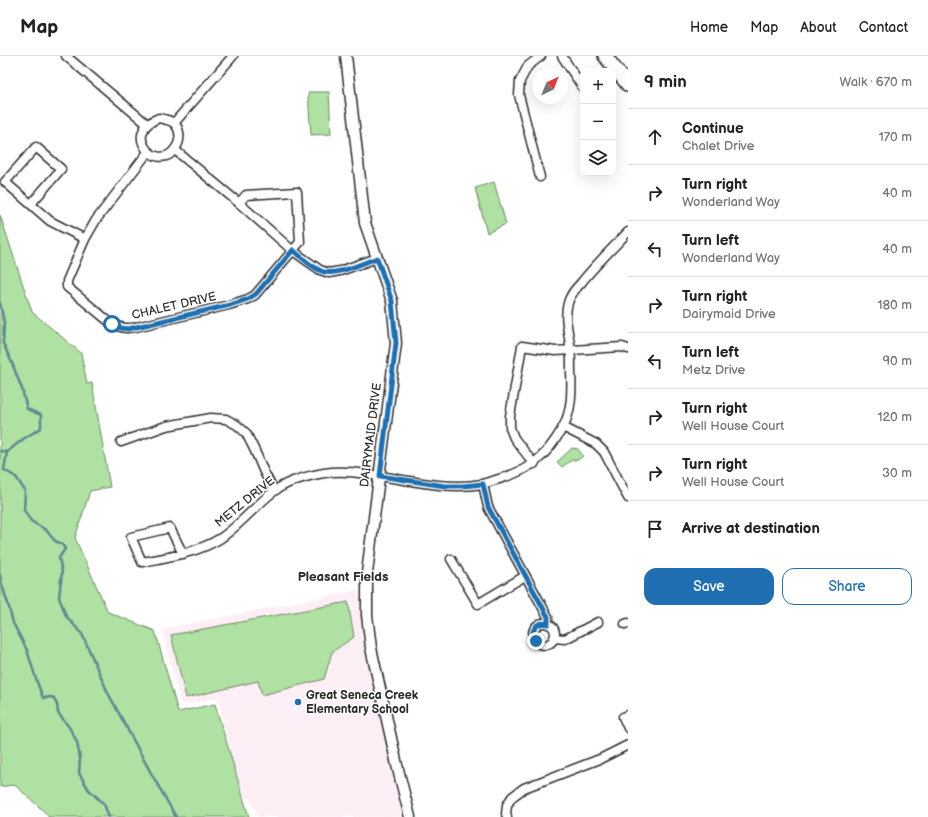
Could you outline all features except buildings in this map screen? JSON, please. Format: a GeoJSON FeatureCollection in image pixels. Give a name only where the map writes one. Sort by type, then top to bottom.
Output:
{"type":"FeatureCollection","features":[{"type":"Feature","properties":{"kind":"main road"},"geometry":{"type":"LineString","coordinates":[[605,56],[628,85]]}},
{"type":"Feature","properties":{"kind":"street"},"geometry":{"type":"LineString","coordinates":[[66,56],[147,124]]}},
{"type":"Feature","properties":{"kind":"street"},"geometry":{"type":"LineString","coordinates":[[174,124],[233,56]]}},
{"type":"Feature","properties":{"kind":"street","name":"DAIRYMAID DRIVE"},"geometry":{"type":"LineString","coordinates":[[346,56],[366,223],[392,301],[396,343],[367,572],[367,616],[371,648],[410,817]]}},
{"type":"Feature","properties":{"kind":"street"},"geometry":{"type":"LineString","coordinates":[[540,177],[519,95],[520,81],[528,66],[541,56]]}},
{"type":"Feature","properties":{"kind":"street"},"geometry":{"type":"LineString","coordinates":[[562,56],[580,83]]}},
{"type":"Feature","properties":{"kind":"street"},"geometry":{"type":"LineString","coordinates":[[159,118],[166,119],[174,124],[180,137],[179,143],[175,150],[169,154],[161,156],[156,156],[148,152],[144,146],[142,138],[143,130],[147,124],[159,118]]}},
{"type":"Feature","properties":{"kind":"street"},"geometry":{"type":"LineString","coordinates":[[31,204],[61,169],[36,147],[5,182],[50,221],[85,239]]}},
{"type":"Feature","properties":{"kind":"street"},"geometry":{"type":"LineString","coordinates":[[175,150],[293,250],[320,270],[329,273],[340,272],[377,258]]}},
{"type":"Feature","properties":{"kind":"street","name":"CHALET DRIVE"},"geometry":{"type":"LineString","coordinates":[[148,152],[96,220],[85,239],[67,281],[67,287],[112,324],[120,328],[128,329],[230,305],[248,299],[256,294],[293,250]]}},
{"type":"Feature","properties":{"kind":"street"},"geometry":{"type":"LineString","coordinates":[[239,203],[246,195],[297,192],[300,242],[293,250]]}},
{"type":"Feature","properties":{"kind":"street","name":"METZ DRIVE"},"geometry":{"type":"LineString","coordinates":[[183,554],[170,528],[131,537],[142,562],[183,554],[190,552],[208,545],[222,537],[274,491],[289,483],[325,473],[352,471],[445,486],[463,486],[483,484],[514,474],[534,464],[550,449],[563,427],[570,408],[572,394],[571,349],[566,313],[572,293],[593,268],[628,232]]}},
{"type":"Feature","properties":{"kind":"street"},"geometry":{"type":"LineString","coordinates":[[534,464],[514,438],[510,428],[510,416],[522,346],[555,350],[622,347],[628,349]]}},
{"type":"Feature","properties":{"kind":"street"},"geometry":{"type":"LineString","coordinates":[[121,442],[166,426],[211,418],[226,419],[237,425],[246,433],[274,491]]}},
{"type":"Feature","properties":{"kind":"street"},"geometry":{"type":"LineString","coordinates":[[563,427],[596,444],[604,452],[628,498]]}},
{"type":"Feature","properties":{"kind":"street"},"geometry":{"type":"LineString","coordinates":[[483,484],[488,507],[548,617],[548,624]]}},
{"type":"Feature","properties":{"kind":"street"},"geometry":{"type":"LineString","coordinates":[[451,559],[478,604],[526,576]]}},
{"type":"Feature","properties":{"kind":"street"},"geometry":{"type":"LineString","coordinates":[[554,638],[565,639],[598,622]]}},
{"type":"Feature","properties":{"kind":"street"},"geometry":{"type":"LineString","coordinates":[[544,623],[552,626],[555,634],[554,638],[548,644],[540,644],[536,641],[533,634],[536,626],[544,623]]}},
{"type":"Feature","properties":{"kind":"street"},"geometry":{"type":"LineString","coordinates":[[628,715],[623,718],[628,728]]}},
{"type":"Feature","properties":{"kind":"street"},"geometry":{"type":"LineString","coordinates":[[507,817],[507,805],[512,797],[524,788],[600,759],[628,745]]}},
{"type":"Feature","properties":{"kind":"shaded area","name":"Great Seneca Creek Elementary School"},"geometry":{"type":"Polygon","coordinates":[[[359,590],[364,650],[403,817],[258,817],[256,810],[248,796],[241,800],[218,698],[181,705],[162,629],[359,590]]]}},
{"type":"Feature","properties":{"kind":"green space"},"geometry":{"type":"Polygon","coordinates":[[[309,92],[329,92],[331,134],[311,135],[309,92]]]}},
{"type":"Feature","properties":{"kind":"green space"},"geometry":{"type":"Polygon","coordinates":[[[494,182],[506,224],[487,233],[475,188],[494,182]]]}},
{"type":"Feature","properties":{"kind":"green space"},"geometry":{"type":"Polygon","coordinates":[[[0,215],[32,312],[81,353],[87,384],[92,383],[110,487],[90,491],[75,538],[108,612],[155,631],[178,712],[215,704],[249,817],[48,817],[48,815],[16,786],[0,787],[0,215]]]}},
{"type":"Feature","properties":{"kind":"green space"},"geometry":{"type":"Polygon","coordinates":[[[572,448],[578,449],[583,456],[578,460],[572,460],[562,467],[557,462],[572,448]]]}},
{"type":"Feature","properties":{"kind":"green space"},"geometry":{"type":"Polygon","coordinates":[[[348,602],[354,637],[332,652],[324,679],[262,695],[258,681],[186,698],[171,635],[348,602]]]}},
{"type":"Feature","properties":{"kind":"waterway"},"geometry":{"type":"LineString","coordinates":[[0,303],[4,322],[3,343],[22,389],[27,409],[41,415],[41,428],[23,439],[7,452],[4,470],[16,477],[25,491],[24,510],[31,521],[46,530],[55,541],[62,544],[65,549],[59,558],[62,572],[59,597],[66,616],[82,634],[108,693],[176,817]]}},
{"type":"Feature","properties":{"kind":"waterway"},"geometry":{"type":"LineString","coordinates":[[0,451],[7,452]]}},
{"type":"Feature","properties":{"kind":"waterway"},"geometry":{"type":"LineString","coordinates":[[0,575],[13,623],[27,650],[43,698],[54,698],[58,713],[69,727],[77,742],[80,758],[79,773],[89,790],[104,804],[109,817]]}},
{"type":"Feature","properties":{"kind":"place","name":"Great Seneca Creek Elementary School"},"geometry":{"type":"Point","coordinates":[298,702]}},
{"type":"Feature","properties":{"kind":"district","name":"Pleasant Fields"},"geometry":{"type":"Point","coordinates":[343,577]}},
{"type":"Feature","properties":{"kind":"route"},"geometry":{"type":"LineString","coordinates":[[112,324],[120,328],[128,329],[230,305],[248,299],[256,294],[293,250],[312,266],[329,273],[340,272],[377,258],[392,301],[396,343],[380,476],[445,486],[483,484],[488,507],[548,617],[548,624],[544,623],[536,626],[533,634],[536,641]]}}]}
